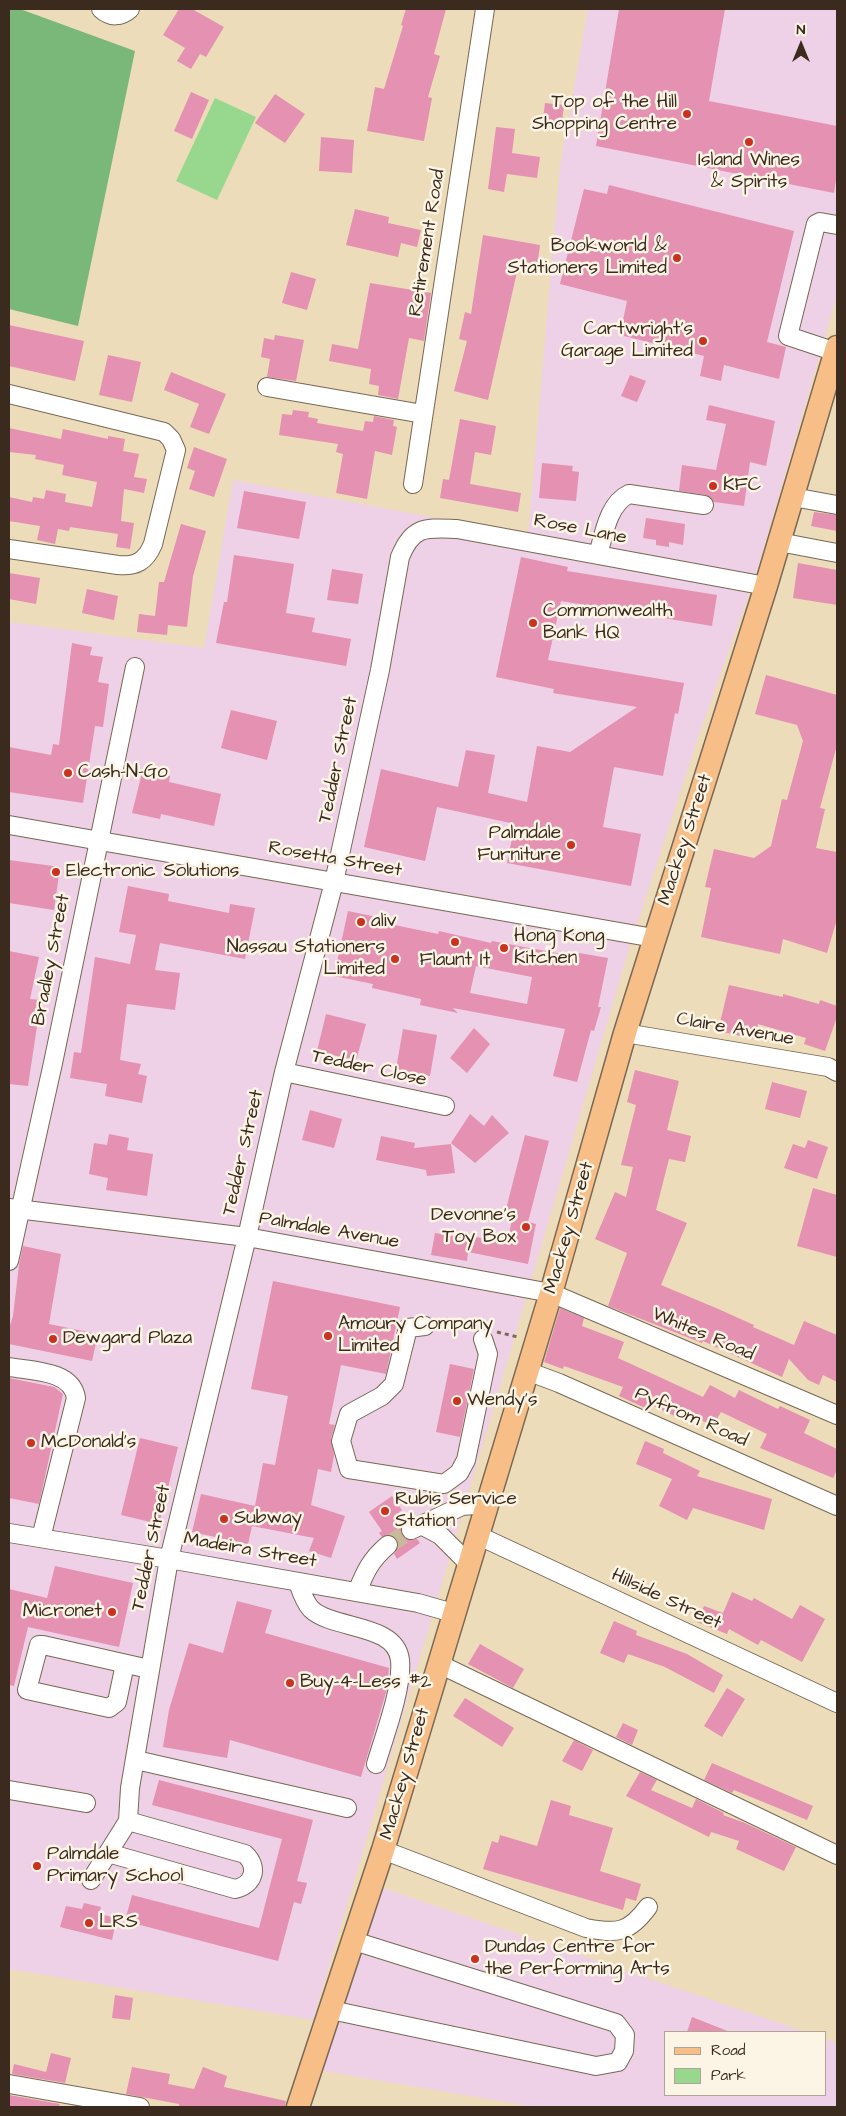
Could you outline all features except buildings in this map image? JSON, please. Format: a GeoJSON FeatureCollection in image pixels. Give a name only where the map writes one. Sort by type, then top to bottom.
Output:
{"type":"FeatureCollection","features":[{"type":"Feature","properties":{"kind":"main road","name":"Mackey Street"},"geometry":{"type":"LineString","coordinates":[[298,2107],[384,1850],[468,1563],[552,1293],[625,1033],[766,586],[836,349]]}},
{"type":"Feature","properties":{"kind":"street"},"geometry":{"type":"LineString","coordinates":[[101,9],[115,16],[123,14],[130,9]]}},
{"type":"Feature","properties":{"kind":"street","name":"Retirement Road"},"geometry":{"type":"LineString","coordinates":[[413,484],[485,9]]}},
{"type":"Feature","properties":{"kind":"street"},"geometry":{"type":"LineString","coordinates":[[836,349],[788,336],[816,224],[820,222],[837,225]]}},
{"type":"Feature","properties":{"kind":"street"},"geometry":{"type":"LineString","coordinates":[[267,387],[423,414]]}},
{"type":"Feature","properties":{"kind":"street"},"geometry":{"type":"LineString","coordinates":[[9,394],[164,432],[171,439],[176,450],[153,544],[149,554],[142,561],[130,566],[118,566],[9,549]]}},
{"type":"Feature","properties":{"kind":"street"},"geometry":{"type":"LineString","coordinates":[[598,555],[614,507],[619,498],[629,494],[704,505]]}},
{"type":"Feature","properties":{"kind":"street"},"geometry":{"type":"LineString","coordinates":[[793,497],[837,505]]}},
{"type":"Feature","properties":{"kind":"street","name":"Rose Lane"},"geometry":{"type":"LineString","coordinates":[[400,557],[406,541],[413,534],[426,528],[457,529],[766,586]]}},
{"type":"Feature","properties":{"kind":"street"},"geometry":{"type":"LineString","coordinates":[[779,542],[837,553]]}},
{"type":"Feature","properties":{"kind":"street","name":"Tedder Street"},"geometry":{"type":"LineString","coordinates":[[128,1821],[130,1788],[169,1558],[247,1237],[284,1072],[334,882],[380,670],[400,557]]}},
{"type":"Feature","properties":{"kind":"street","name":"Bradley Street"},"geometry":{"type":"LineString","coordinates":[[9,1260],[15,1209],[135,667]]}},
{"type":"Feature","properties":{"kind":"street","name":"Rosetta Street"},"geometry":{"type":"LineString","coordinates":[[9,825],[654,938]]}},
{"type":"Feature","properties":{"kind":"street","name":"Claire Avenue"},"geometry":{"type":"LineString","coordinates":[[625,1033],[828,1067],[837,1072]]}},
{"type":"Feature","properties":{"kind":"street","name":"Tedder Close"},"geometry":{"type":"LineString","coordinates":[[284,1072],[444,1106]]}},
{"type":"Feature","properties":{"kind":"street","name":"Palmdale Avenue"},"geometry":{"type":"LineString","coordinates":[[15,1209],[247,1237],[552,1293]]}},
{"type":"Feature","properties":{"kind":"street","name":"Whites Road"},"geometry":{"type":"LineString","coordinates":[[552,1293],[837,1415]]}},
{"type":"Feature","properties":{"kind":"street"},"geometry":{"type":"LineString","coordinates":[[425,1326],[408,1328],[394,1384],[382,1396],[349,1414],[341,1440],[349,1469],[444,1484],[459,1473],[466,1460],[488,1354],[482,1339]]}},
{"type":"Feature","properties":{"kind":"street"},"geometry":{"type":"LineString","coordinates":[[9,1367],[61,1377],[70,1383],[76,1398],[41,1538]]}},
{"type":"Feature","properties":{"kind":"street","name":"Pyfrom Road"},"geometry":{"type":"LineString","coordinates":[[527,1372],[559,1383],[837,1506]]}},
{"type":"Feature","properties":{"kind":"street"},"geometry":{"type":"LineString","coordinates":[[468,1563],[440,1535],[416,1527],[462,1506],[486,1504]]}},
{"type":"Feature","properties":{"kind":"street","name":"Madeira Street"},"geometry":{"type":"LineString","coordinates":[[9,1533],[169,1558],[418,1603],[454,1613]]}},
{"type":"Feature","properties":{"kind":"street","name":"Hillside Street"},"geometry":{"type":"LineString","coordinates":[[477,1535],[837,1704]]}},
{"type":"Feature","properties":{"kind":"street"},"geometry":{"type":"LineString","coordinates":[[357,1592],[367,1567],[376,1555],[388,1545]]}},
{"type":"Feature","properties":{"kind":"street"},"geometry":{"type":"LineString","coordinates":[[298,1582],[303,1597],[311,1608],[323,1618],[380,1634],[393,1643],[400,1657],[400,1674],[376,1764]]}},
{"type":"Feature","properties":{"kind":"street"},"geometry":{"type":"LineString","coordinates":[[125,1664],[117,1702],[115,1706],[109,1708],[30,1693],[27,1690],[39,1645],[149,1669]]}},
{"type":"Feature","properties":{"kind":"street"},"geometry":{"type":"LineString","coordinates":[[438,1664],[837,1855]]}},
{"type":"Feature","properties":{"kind":"street"},"geometry":{"type":"LineString","coordinates":[[136,1760],[347,1808]]}},
{"type":"Feature","properties":{"kind":"street"},"geometry":{"type":"LineString","coordinates":[[9,1790],[86,1802]]}},
{"type":"Feature","properties":{"kind":"street"},"geometry":{"type":"LineString","coordinates":[[91,1880],[128,1821],[245,1854],[252,1863],[253,1875],[246,1885],[235,1889],[108,1853]]}},
{"type":"Feature","properties":{"kind":"street"},"geometry":{"type":"LineString","coordinates":[[384,1850],[586,1928],[610,1933],[636,1924],[648,1907]]}},
{"type":"Feature","properties":{"kind":"street"},"geometry":{"type":"LineString","coordinates":[[331,2010],[596,2066],[618,2062],[624,2051],[625,2035],[616,2023],[354,1941]]}},
{"type":"Feature","properties":{"kind":"street"},"geometry":{"type":"LineString","coordinates":[[9,2084],[114,2104],[140,2107]]}},
{"type":"Feature","properties":{"kind":"path"},"geometry":{"type":"LineString","coordinates":[[482,1339],[492,1330],[536,1341]]}},
{"type":"Feature","properties":{"kind":"shaded area"},"geometry":{"type":"Polygon","coordinates":[[[588,9],[837,9],[837,295],[755,577],[699,734],[628,952],[313,2020],[9,1969],[9,622],[204,648],[233,480],[528,535],[560,166],[588,9]]]}},
{"type":"Feature","properties":{"kind":"shaded area","name":"Dundas Centre for the Performing Arts"},"geometry":{"type":"Polygon","coordinates":[[[380,1887],[803,2031],[664,2031],[664,2096],[826,2096],[826,2039],[837,2043],[837,2107],[535,2107],[323,2071],[380,1887]]]}},
{"type":"Feature","properties":{"kind":"green space"},"geometry":{"type":"Polygon","coordinates":[[[9,9],[20,9],[135,51],[78,326],[9,309],[9,9]]]}},
{"type":"Feature","properties":{"kind":"green space"},"geometry":{"type":"Polygon","coordinates":[[[215,98],[256,117],[217,200],[176,181],[215,98]]]}},
{"type":"Feature","properties":{"kind":"tunnel"},"geometry":{"type":"LineString","coordinates":[[388,1545],[411,1530]]}},
{"type":"Feature","properties":{"kind":"place","name":"Top of the Hill Shopping Centre"},"geometry":{"type":"Point","coordinates":[687,114]}},
{"type":"Feature","properties":{"kind":"place","name":"Island Wines & Spirits"},"geometry":{"type":"Point","coordinates":[749,142]}},
{"type":"Feature","properties":{"kind":"place","name":"Bookworld & Stationers Limited"},"geometry":{"type":"Point","coordinates":[677,258]}},
{"type":"Feature","properties":{"kind":"place","name":"Cartwright's Garage Limited"},"geometry":{"type":"Point","coordinates":[703,341]}},
{"type":"Feature","properties":{"kind":"place","name":"KFC"},"geometry":{"type":"Point","coordinates":[713,486]}},
{"type":"Feature","properties":{"kind":"place","name":"Commonwealth Bank HQ"},"geometry":{"type":"Point","coordinates":[533,623]}},
{"type":"Feature","properties":{"kind":"place","name":"Cash-N-Go"},"geometry":{"type":"Point","coordinates":[68,773]}},
{"type":"Feature","properties":{"kind":"place","name":"Palmdale Furniture"},"geometry":{"type":"Point","coordinates":[571,845]}},
{"type":"Feature","properties":{"kind":"place","name":"Electronic Solutions"},"geometry":{"type":"Point","coordinates":[56,872]}},
{"type":"Feature","properties":{"kind":"place","name":"aliv"},"geometry":{"type":"Point","coordinates":[361,922]}},
{"type":"Feature","properties":{"kind":"place","name":"Flaunt It"},"geometry":{"type":"Point","coordinates":[455,942]}},
{"type":"Feature","properties":{"kind":"place","name":"Hong Kong Kitchen"},"geometry":{"type":"Point","coordinates":[504,948]}},
{"type":"Feature","properties":{"kind":"place","name":"Nassau Stationers Limited"},"geometry":{"type":"Point","coordinates":[395,959]}},
{"type":"Feature","properties":{"kind":"place","name":"Devonne's Toy Box"},"geometry":{"type":"Point","coordinates":[526,1227]}},
{"type":"Feature","properties":{"kind":"place","name":"Amoury Company Limited"},"geometry":{"type":"Point","coordinates":[328,1336]}},
{"type":"Feature","properties":{"kind":"place","name":"Dewgard Plaza"},"geometry":{"type":"Point","coordinates":[53,1339]}},
{"type":"Feature","properties":{"kind":"place","name":"Wendy's"},"geometry":{"type":"Point","coordinates":[457,1401]}},
{"type":"Feature","properties":{"kind":"place","name":"McDonald's"},"geometry":{"type":"Point","coordinates":[31,1443]}},
{"type":"Feature","properties":{"kind":"place","name":"Rubis Service Station"},"geometry":{"type":"Point","coordinates":[385,1511]}},
{"type":"Feature","properties":{"kind":"place","name":"Subway"},"geometry":{"type":"Point","coordinates":[224,1519]}},
{"type":"Feature","properties":{"kind":"place","name":"Micronet"},"geometry":{"type":"Point","coordinates":[112,1612]}},
{"type":"Feature","properties":{"kind":"place","name":"Buy-4-Less #2"},"geometry":{"type":"Point","coordinates":[290,1683]}},
{"type":"Feature","properties":{"kind":"place","name":"Palmdale Primary School"},"geometry":{"type":"Point","coordinates":[37,1866]}},
{"type":"Feature","properties":{"kind":"place","name":"LRS"},"geometry":{"type":"Point","coordinates":[89,1923]}},
{"type":"Feature","properties":{"kind":"place","name":"Dundas Centre for the Performing Arts"},"geometry":{"type":"Point","coordinates":[475,1959]}}]}
